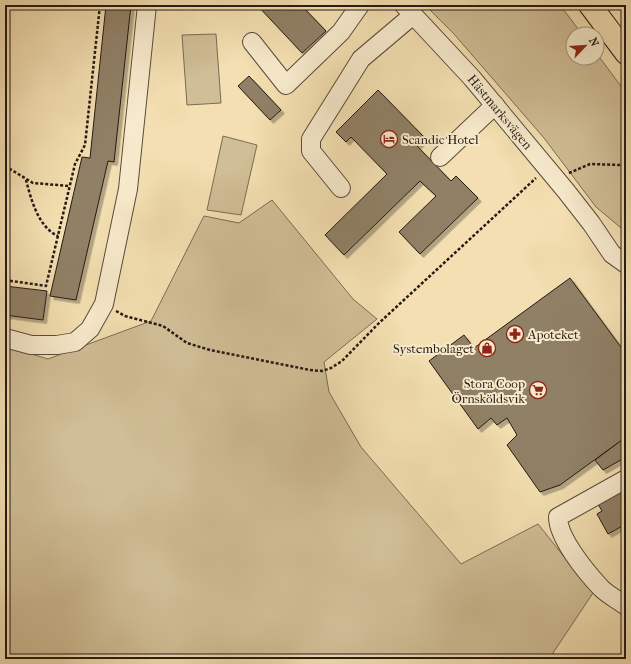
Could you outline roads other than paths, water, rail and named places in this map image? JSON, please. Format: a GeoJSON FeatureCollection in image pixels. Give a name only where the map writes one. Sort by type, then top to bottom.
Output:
{"type":"FeatureCollection","features":[{"type":"Feature","properties":{"kind":"highway"},"geometry":{"type":"LineString","coordinates":[[590,5],[626,53]]}},
{"type":"Feature","properties":{"kind":"street"},"geometry":{"type":"LineString","coordinates":[[5,338],[31,345],[57,345],[75,342],[90,329],[104,304],[128,189],[146,5]]}},
{"type":"Feature","properties":{"kind":"street"},"geometry":{"type":"LineString","coordinates":[[252,42],[286,85],[341,32],[360,5]]}},
{"type":"Feature","properties":{"kind":"street"},"geometry":{"type":"LineString","coordinates":[[342,188],[311,151],[311,139],[361,59],[409,10]]}},
{"type":"Feature","properties":{"kind":"street","name":"Hästmarksvägen"},"geometry":{"type":"LineString","coordinates":[[409,10],[495,105],[592,223],[612,254],[626,264]]}},
{"type":"Feature","properties":{"kind":"street"},"geometry":{"type":"LineString","coordinates":[[440,157],[495,105]]}},
{"type":"Feature","properties":{"kind":"street","name":"Hästmarksvägen"},"geometry":{"type":"LineString","coordinates":[[592,223],[626,249]]}},
{"type":"Feature","properties":{"kind":"street"},"geometry":{"type":"LineString","coordinates":[[626,479],[558,517],[558,526],[568,546],[602,588],[626,606]]}},
{"type":"Feature","properties":{"kind":"place","name":"Scandic Hotel"},"geometry":{"type":"Point","coordinates":[389,139]}},
{"type":"Feature","properties":{"kind":"place","name":"Apoteket"},"geometry":{"type":"Point","coordinates":[515,334]}},
{"type":"Feature","properties":{"kind":"place","name":"Systembolaget"},"geometry":{"type":"Point","coordinates":[487,348]}},
{"type":"Feature","properties":{"kind":"place","name":"Stora Coop Örnsköldsvik"},"geometry":{"type":"Point","coordinates":[538,390]}}]}
